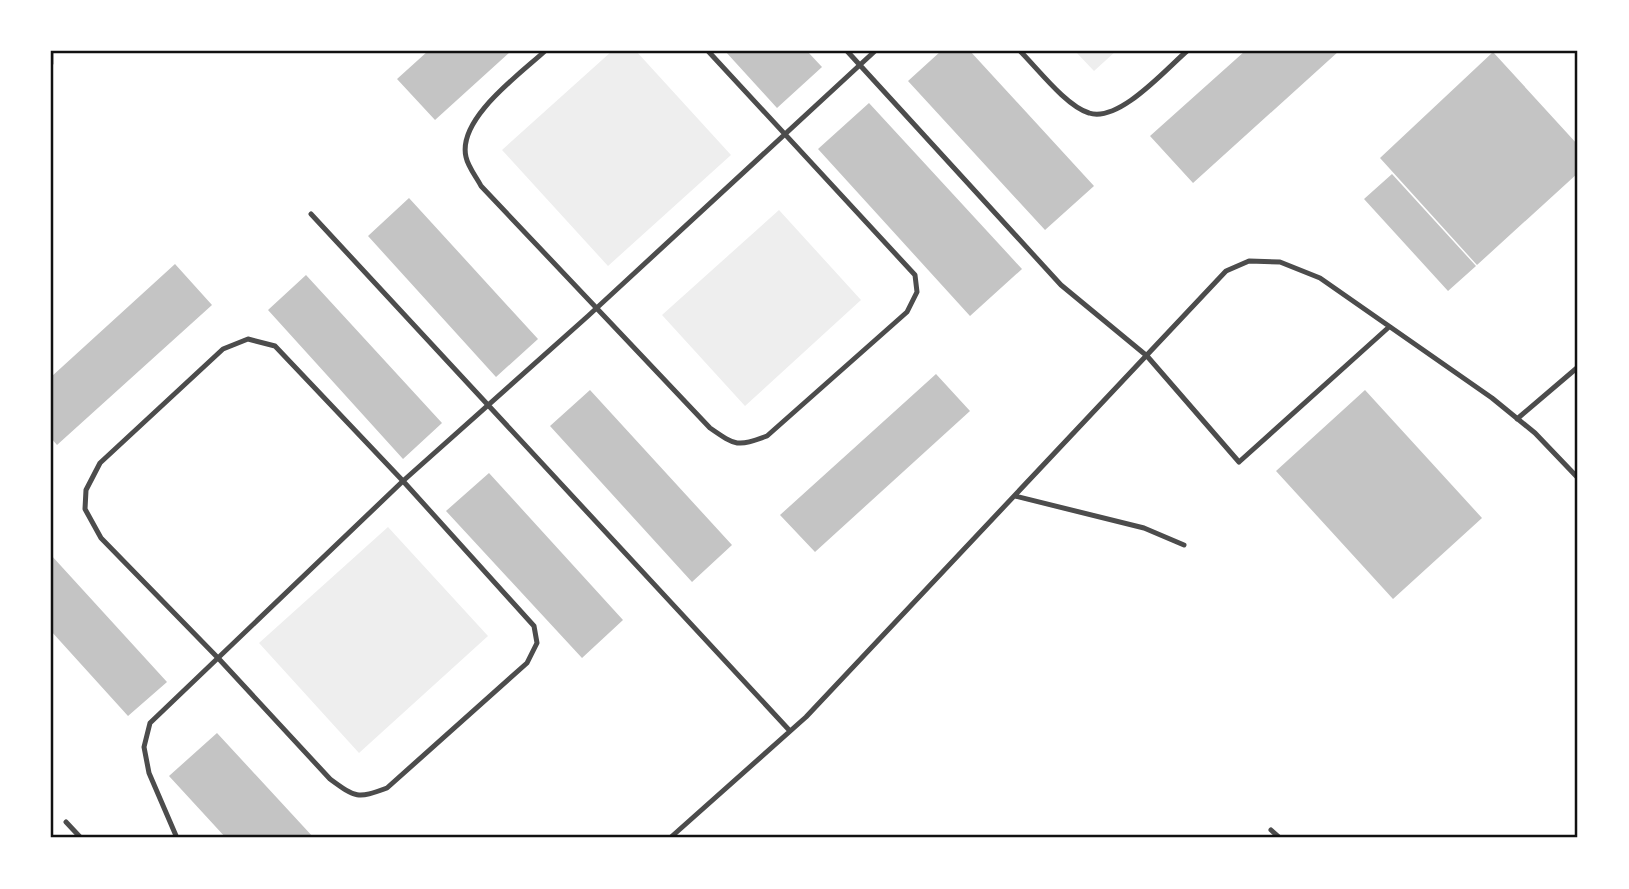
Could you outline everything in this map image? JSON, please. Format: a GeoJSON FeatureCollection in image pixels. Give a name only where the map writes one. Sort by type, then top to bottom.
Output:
{"type":"FeatureCollection","features":[{"type":"Feature","properties":{"kind":"lane"},"geometry":{"type":"LineString","coordinates":[[545,51],[480,111],[466,138],[466,158],[481,186],[710,428],[732,443],[745,444],[767,436],[907,312],[917,292],[915,275],[708,51]]}},
{"type":"Feature","properties":{"kind":"lane"},"geometry":{"type":"LineString","coordinates":[[846,51],[1061,285],[1147,356],[1239,462],[1389,327]]}},
{"type":"Feature","properties":{"kind":"lane"},"geometry":{"type":"LineString","coordinates":[[177,838],[149,773],[144,747],[150,723],[404,481],[875,51]]}},
{"type":"Feature","properties":{"kind":"lane"},"geometry":{"type":"LineString","coordinates":[[1020,51],[1066,98],[1088,113],[1101,115],[1124,107],[1187,51]]}},
{"type":"Feature","properties":{"kind":"lane"},"geometry":{"type":"LineString","coordinates":[[311,214],[790,731]]}},
{"type":"Feature","properties":{"kind":"lane"},"geometry":{"type":"LineString","coordinates":[[670,838],[790,731],[1226,271],[1249,261],[1280,262],[1320,278],[1492,398],[1535,433],[1578,478]]}},
{"type":"Feature","properties":{"kind":"lane"},"geometry":{"type":"LineString","coordinates":[[248,339],[275,346],[404,481],[534,626],[537,643],[527,663],[387,788],[365,796],[351,794],[330,779],[219,659],[101,538],[85,509],[86,490],[100,463],[223,349],[248,339]]}},
{"type":"Feature","properties":{"kind":"lane"},"geometry":{"type":"LineString","coordinates":[[1517,419],[1578,367]]}},
{"type":"Feature","properties":{"kind":"lane"},"geometry":{"type":"LineString","coordinates":[[1015,496],[1144,528],[1184,545]]}},
{"type":"Feature","properties":{"kind":"lane"},"geometry":{"type":"LineString","coordinates":[[66,822],[81,838]]}},
{"type":"Feature","properties":{"kind":"lane"},"geometry":{"type":"LineString","coordinates":[[1271,830],[1280,838]]}},
{"type":"Feature","properties":{"kind":"path"},"geometry":{"type":"LineString","coordinates":[[51,51],[51,64]]}},
{"type":"Feature","properties":{"kind":"shaded area"},"geometry":{"type":"Polygon","coordinates":[[[612,51],[636,51],[731,155],[608,266],[502,150],[612,51]]]}},
{"type":"Feature","properties":{"kind":"shaded area"},"geometry":{"type":"Polygon","coordinates":[[[1075,51],[1116,51],[1094,71],[1075,51]]]}},
{"type":"Feature","properties":{"kind":"shaded area"},"geometry":{"type":"Polygon","coordinates":[[[779,210],[861,300],[745,406],[662,315],[779,210]]]}},
{"type":"Feature","properties":{"kind":"shaded area"},"geometry":{"type":"Polygon","coordinates":[[[388,527],[488,636],[359,753],[259,643],[388,527]]]}},
{"type":"Feature","properties":{"kind":"building"},"geometry":{"type":"Polygon","coordinates":[[[428,51],[511,51],[435,120],[397,79],[428,51]]]}},
{"type":"Feature","properties":{"kind":"building"},"geometry":{"type":"Polygon","coordinates":[[[725,51],[807,51],[822,67],[777,108],[725,51]]]}},
{"type":"Feature","properties":{"kind":"building"},"geometry":{"type":"Polygon","coordinates":[[[941,51],[970,51],[1094,186],[1045,230],[908,81],[941,51]]]}},
{"type":"Feature","properties":{"kind":"building"},"geometry":{"type":"Polygon","coordinates":[[[1245,51],[1339,51],[1193,183],[1150,136],[1245,51]]]}},
{"type":"Feature","properties":{"kind":"building"},"geometry":{"type":"Polygon","coordinates":[[[1493,52],[1578,145],[1578,173],[1477,265],[1380,158],[1493,52]]]}},
{"type":"Feature","properties":{"kind":"building"},"geometry":{"type":"Polygon","coordinates":[[[869,103],[1022,269],[970,316],[818,149],[869,103]]]}},
{"type":"Feature","properties":{"kind":"building"},"geometry":{"type":"Polygon","coordinates":[[[1392,174],[1476,266],[1448,291],[1364,199],[1392,174]]]}},
{"type":"Feature","properties":{"kind":"building"},"geometry":{"type":"Polygon","coordinates":[[[409,198],[538,339],[496,377],[368,236],[409,198]]]}},
{"type":"Feature","properties":{"kind":"building"},"geometry":{"type":"Polygon","coordinates":[[[175,264],[212,305],[57,445],[51,438],[51,377],[175,264]]]}},
{"type":"Feature","properties":{"kind":"building"},"geometry":{"type":"Polygon","coordinates":[[[306,275],[442,423],[403,459],[268,310],[306,275]]]}},
{"type":"Feature","properties":{"kind":"building"},"geometry":{"type":"Polygon","coordinates":[[[936,374],[970,411],[815,552],[780,515],[936,374]]]}},
{"type":"Feature","properties":{"kind":"building"},"geometry":{"type":"Polygon","coordinates":[[[590,390],[732,545],[692,582],[550,426],[590,390]]]}},
{"type":"Feature","properties":{"kind":"building"},"geometry":{"type":"Polygon","coordinates":[[[1365,390],[1482,518],[1393,599],[1276,471],[1365,390]]]}},
{"type":"Feature","properties":{"kind":"building"},"geometry":{"type":"Polygon","coordinates":[[[489,473],[623,620],[582,658],[446,511],[489,473]]]}},
{"type":"Feature","properties":{"kind":"building"},"geometry":{"type":"Polygon","coordinates":[[[51,555],[167,682],[128,716],[51,631],[51,555]]]}},
{"type":"Feature","properties":{"kind":"building"},"geometry":{"type":"Polygon","coordinates":[[[217,733],[314,838],[226,838],[169,776],[217,733]]]}}]}
